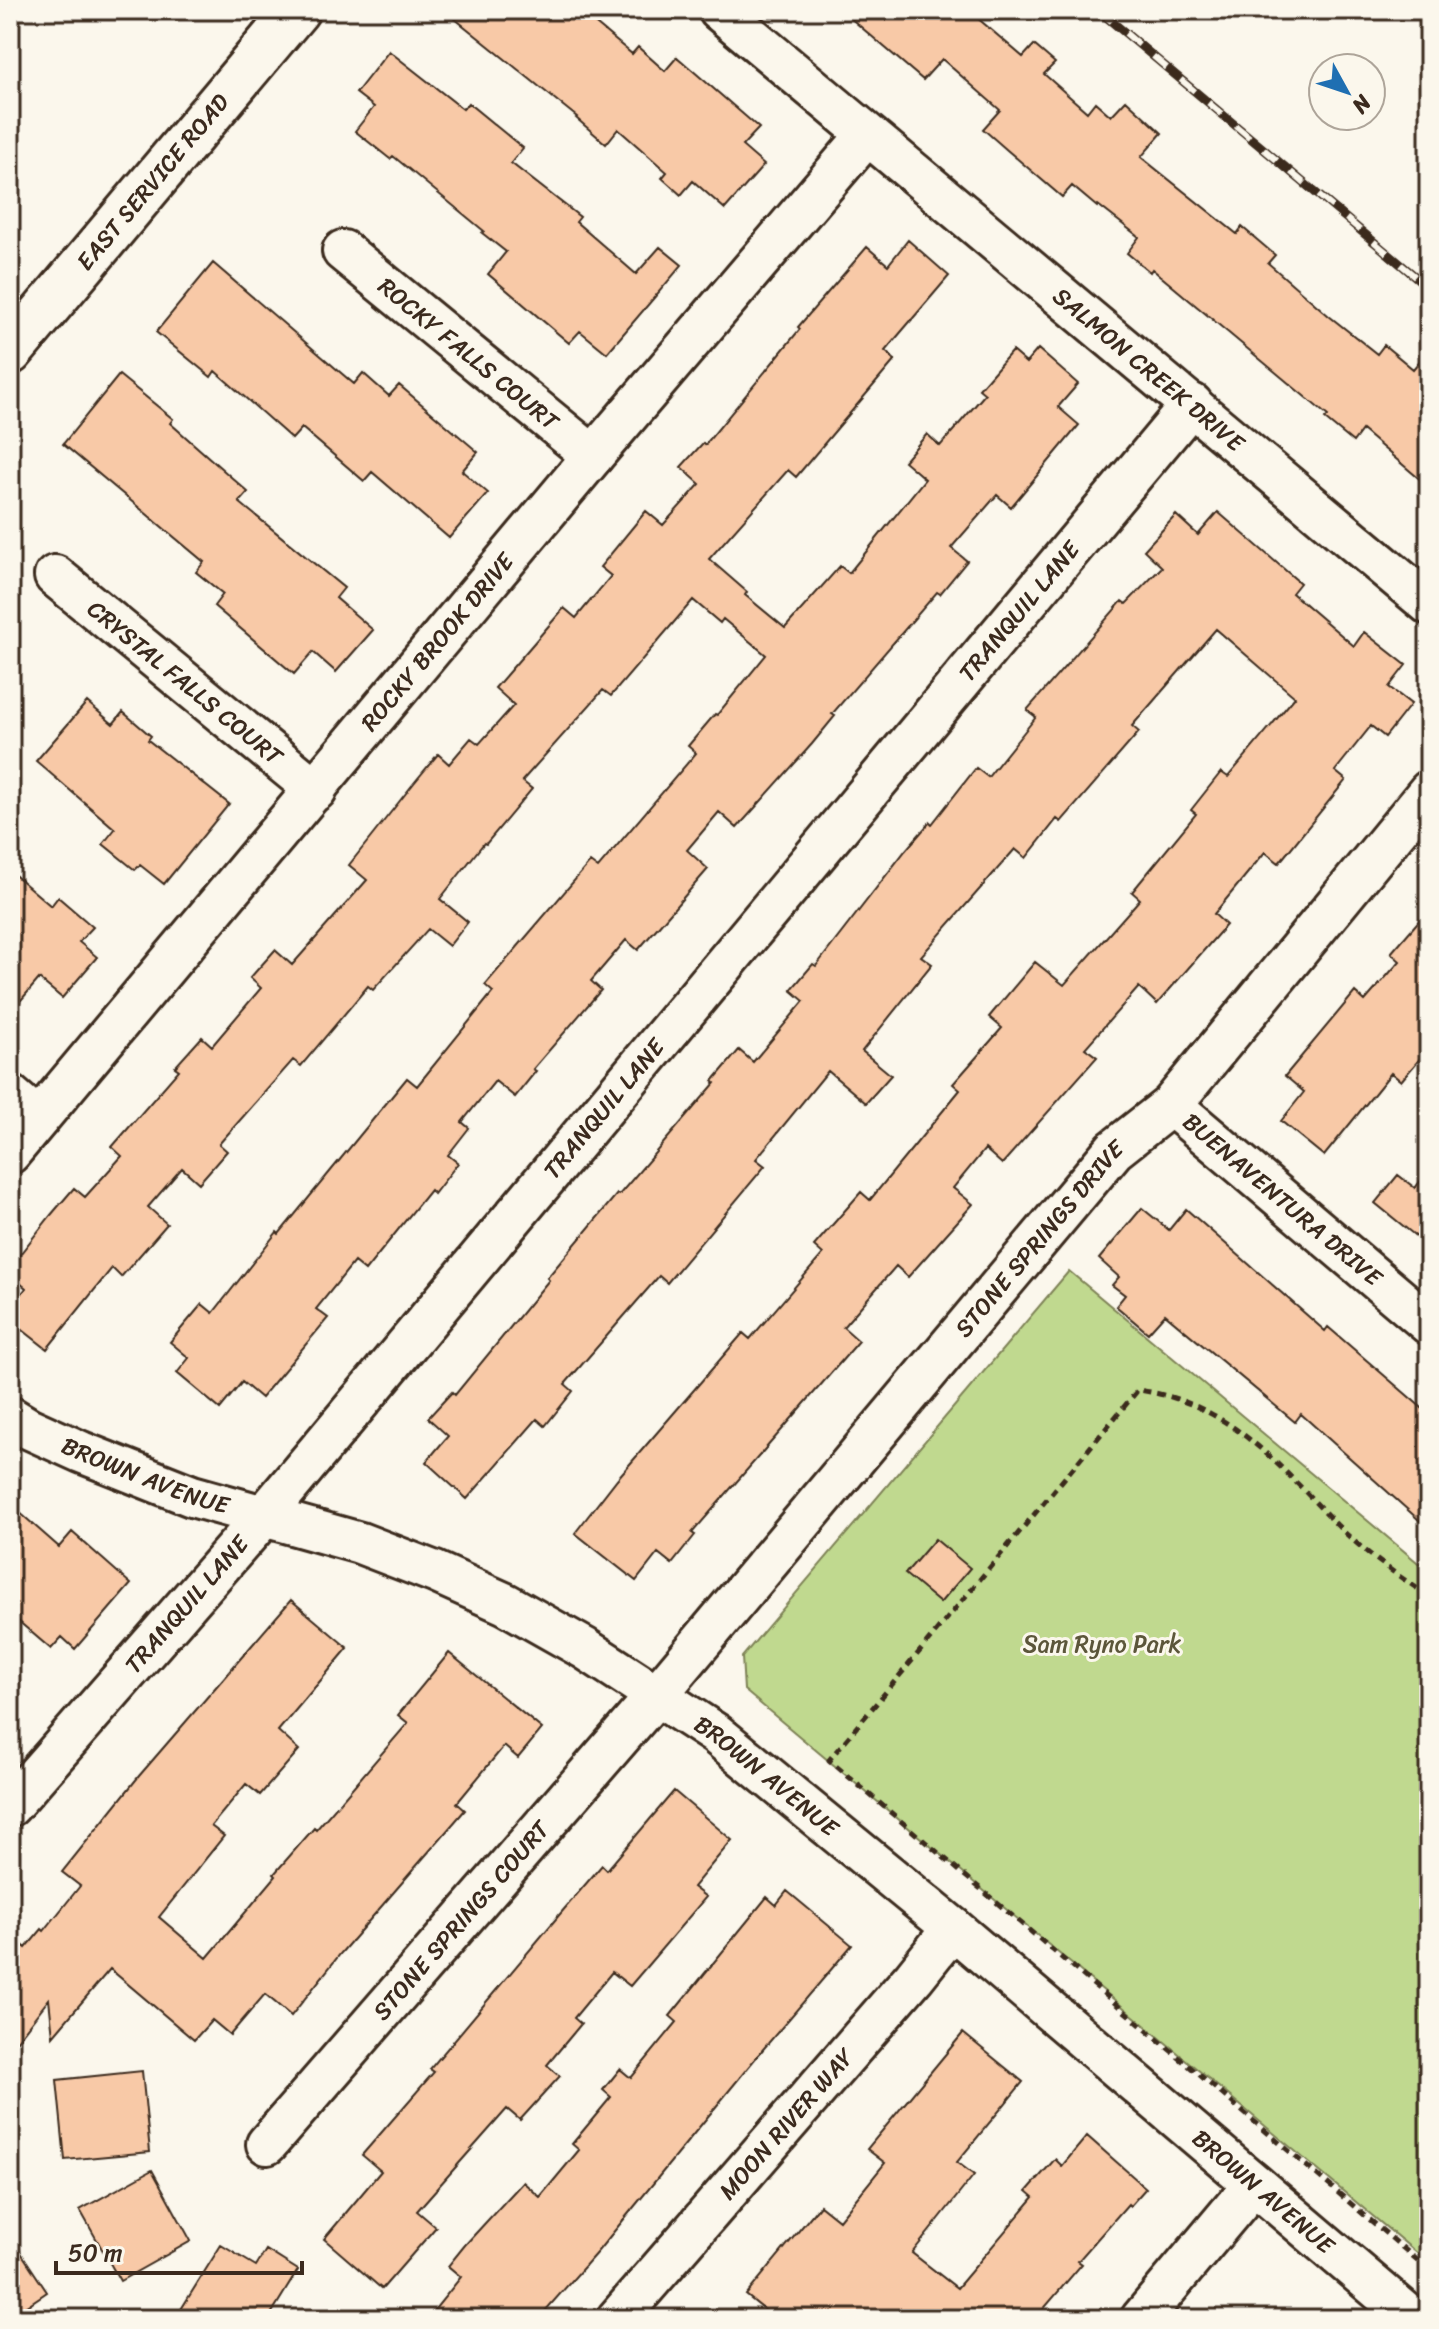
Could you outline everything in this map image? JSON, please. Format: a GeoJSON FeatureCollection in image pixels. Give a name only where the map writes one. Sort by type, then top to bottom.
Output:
{"type":"FeatureCollection","features":[{"type":"Feature","properties":{"kind":"street","name":"EAST SERVICE ROAD"},"geometry":{"type":"LineString","coordinates":[[10,352],[297,10]]}},
{"type":"Feature","properties":{"kind":"street","name":"SALMON CREEK DRIVE"},"geometry":{"type":"LineString","coordinates":[[719,10],[1429,604]]}},
{"type":"Feature","properties":{"kind":"street","name":"ROCKY BROOK DRIVE"},"geometry":{"type":"LineString","coordinates":[[10,1153],[24,1107],[316,790],[593,456],[867,135]]}},
{"type":"Feature","properties":{"kind":"street","name":"ROCKY FALLS COURT"},"geometry":{"type":"LineString","coordinates":[[343,251],[593,456]]}},
{"type":"Feature","properties":{"kind":"street","name":"TRANQUIL LANE"},"geometry":{"type":"LineString","coordinates":[[10,1806],[264,1516],[1192,404]]}},
{"type":"Feature","properties":{"kind":"street","name":"CRYSTAL FALLS COURT"},"geometry":{"type":"LineString","coordinates":[[55,576],[316,790]]}},
{"type":"Feature","properties":{"kind":"street","name":"STONE SPRINGS DRIVE"},"geometry":{"type":"LineString","coordinates":[[656,1696],[1114,1150],[1171,1105],[1429,791]]}},
{"type":"Feature","properties":{"kind":"street","name":"BUENAVENTURA DRIVE"},"geometry":{"type":"LineString","coordinates":[[1171,1105],[1429,1324]]}},
{"type":"Feature","properties":{"kind":"street","name":"BROWN AVENUE"},"geometry":{"type":"LineString","coordinates":[[10,1417],[28,1428],[192,1496],[360,1543],[478,1591],[584,1648],[716,1734],[953,1928],[1413,2319]]}},
{"type":"Feature","properties":{"kind":"street","name":"STONE SPRINGS COURT"},"geometry":{"type":"LineString","coordinates":[[267,2144],[656,1696]]}},
{"type":"Feature","properties":{"kind":"street","name":"MOON RIVER WAY"},"geometry":{"type":"LineString","coordinates":[[617,2319],[953,1928]]}},
{"type":"Feature","properties":{"kind":"street"},"geometry":{"type":"LineString","coordinates":[[1141,2319],[1254,2184]]}},
{"type":"Feature","properties":{"kind":"path"},"geometry":{"type":"LineString","coordinates":[[1429,1596],[1365,1551],[1298,1482],[1235,1426],[1188,1402],[1138,1390],[829,1760],[1429,2270]]}},
{"type":"Feature","properties":{"kind":"green space","name":"Sam Ryno Park"},"geometry":{"type":"Polygon","coordinates":[[[1069,1271],[1429,1572],[1429,2263],[744,1690],[742,1657],[1069,1271]]]}},
{"type":"Feature","properties":{"kind":"building"},"geometry":{"type":"Polygon","coordinates":[[[444,10],[579,10],[632,54],[638,47],[665,71],[677,57],[759,128],[742,146],[764,165],[725,209],[693,181],[681,195],[662,178],[667,172],[618,129],[606,144],[444,10]]]}},
{"type":"Feature","properties":{"kind":"building"},"geometry":{"type":"Polygon","coordinates":[[[841,10],[968,10],[1023,57],[1034,45],[1055,63],[1044,74],[1087,112],[1095,102],[1111,116],[1126,100],[1162,133],[1141,157],[1237,234],[1242,227],[1275,255],[1268,263],[1329,316],[1377,354],[1384,345],[1413,369],[1429,350],[1429,487],[1362,430],[1353,442],[1325,419],[1328,416],[1152,269],[1150,272],[1127,253],[1139,237],[1072,186],[1062,197],[983,129],[1000,110],[942,59],[923,80],[841,10]]]}},
{"type":"Feature","properties":{"kind":"building"},"geometry":{"type":"Polygon","coordinates":[[[389,51],[463,109],[468,103],[523,148],[511,163],[580,217],[576,222],[636,274],[660,247],[682,265],[607,353],[580,331],[569,343],[488,274],[506,252],[393,156],[390,159],[355,131],[374,107],[356,93],[389,51]]]}},
{"type":"Feature","properties":{"kind":"building"},"geometry":{"type":"Polygon","coordinates":[[[908,240],[949,276],[885,351],[895,360],[796,477],[788,470],[709,559],[747,592],[745,595],[785,628],[840,566],[849,573],[925,479],[904,461],[927,434],[940,446],[985,394],[979,389],[1012,351],[1026,363],[1038,349],[1078,384],[1058,407],[1079,425],[1011,507],[997,495],[951,548],[967,561],[940,594],[937,592],[832,714],[835,716],[812,744],[737,828],[719,812],[687,850],[708,869],[638,950],[626,940],[591,981],[601,990],[533,1069],[536,1071],[515,1097],[495,1081],[462,1122],[469,1128],[448,1155],[458,1163],[434,1194],[430,1190],[365,1271],[354,1262],[316,1309],[328,1318],[261,1398],[242,1382],[220,1409],[177,1373],[189,1358],[170,1342],[202,1304],[213,1313],[407,1078],[417,1086],[493,992],[485,985],[590,862],[598,868],[696,753],[688,746],[766,655],[723,619],[720,623],[693,600],[611,696],[603,690],[522,781],[532,789],[440,899],[468,922],[449,946],[428,929],[373,990],[368,986],[301,1066],[293,1060],[219,1144],[227,1151],[199,1183],[182,1168],[148,1207],[167,1224],[121,1277],[112,1268],[47,1349],[10,1320],[10,1308],[26,1288],[10,1275],[10,1267],[51,1215],[74,1188],[85,1197],[122,1156],[112,1147],[179,1070],[175,1067],[202,1037],[212,1046],[261,988],[250,978],[275,950],[292,965],[367,880],[349,865],[438,754],[449,764],[471,738],[479,744],[514,705],[495,688],[564,608],[576,618],[611,576],[600,567],[646,511],[663,525],[700,484],[681,467],[703,443],[705,445],[800,329],[798,327],[867,247],[888,265],[908,240]]]}},
{"type":"Feature","properties":{"kind":"building"},"geometry":{"type":"Polygon","coordinates":[[[213,263],[354,384],[363,373],[389,396],[399,385],[478,452],[462,471],[488,493],[449,538],[372,472],[364,481],[302,428],[292,439],[215,371],[211,377],[156,332],[213,263]]]}},
{"type":"Feature","properties":{"kind":"building"},"geometry":{"type":"Polygon","coordinates":[[[119,375],[173,419],[170,423],[248,492],[239,502],[344,588],[336,598],[373,630],[336,672],[313,652],[294,674],[214,606],[223,594],[196,572],[204,562],[63,444],[119,375]]]}},
{"type":"Feature","properties":{"kind":"building"},"geometry":{"type":"Polygon","coordinates":[[[1218,512],[1300,583],[1292,593],[1354,646],[1364,632],[1406,665],[1389,687],[1411,704],[1385,737],[1371,726],[1335,771],[1346,780],[1279,863],[1265,852],[1214,914],[1226,925],[1157,1004],[1139,987],[1085,1048],[1097,1057],[1002,1164],[985,1149],[953,1188],[973,1204],[908,1277],[896,1266],[843,1327],[859,1341],[692,1533],[695,1535],[672,1564],[658,1553],[636,1581],[575,1533],[617,1479],[743,1333],[750,1339],[823,1254],[814,1246],[861,1192],[870,1200],[960,1090],[953,1084],[1002,1028],[989,1017],[1035,962],[1064,985],[1140,899],[1132,892],[1196,814],[1191,810],[1221,772],[1228,777],[1295,697],[1216,629],[1132,726],[1139,732],[1061,822],[1057,819],[1026,858],[1015,849],[921,956],[932,964],[862,1051],[891,1075],[866,1103],[828,1071],[756,1159],[765,1166],[667,1283],[659,1276],[565,1384],[573,1391],[545,1426],[537,1419],[467,1499],[426,1462],[448,1436],[428,1418],[452,1392],[455,1395],[549,1280],[547,1278],[715,1083],[713,1081],[739,1050],[753,1062],[804,1001],[791,990],[813,964],[816,966],[905,851],[930,822],[932,824],[976,768],[988,777],[1036,717],[1027,710],[1122,601],[1126,604],[1162,567],[1144,550],[1176,515],[1198,535],[1218,512]]]}},
{"type":"Feature","properties":{"kind":"building"},"geometry":{"type":"Polygon","coordinates":[[[87,702],[113,724],[123,712],[151,736],[148,740],[229,804],[164,884],[140,865],[135,870],[103,844],[115,829],[36,761],[87,702]]]}},
{"type":"Feature","properties":{"kind":"building"},"geometry":{"type":"Polygon","coordinates":[[[10,871],[51,906],[58,897],[93,927],[79,942],[97,957],[62,998],[39,979],[10,1013],[10,871]]]}},
{"type":"Feature","properties":{"kind":"building"},"geometry":{"type":"Polygon","coordinates":[[[1429,909],[1429,1048],[1401,1081],[1391,1073],[1324,1156],[1281,1121],[1304,1092],[1285,1076],[1355,992],[1365,1001],[1400,961],[1391,953],[1429,909]]]}},
{"type":"Feature","properties":{"kind":"building"},"geometry":{"type":"Polygon","coordinates":[[[1429,1170],[1429,1247],[1375,1203],[1398,1175],[1415,1188],[1429,1170]]]}},
{"type":"Feature","properties":{"kind":"building"},"geometry":{"type":"Polygon","coordinates":[[[1142,1208],[1169,1230],[1186,1209],[1325,1331],[1328,1327],[1429,1414],[1429,1529],[1301,1414],[1295,1422],[1165,1314],[1148,1333],[1116,1306],[1125,1295],[1112,1285],[1119,1277],[1099,1259],[1142,1208]]]}},
{"type":"Feature","properties":{"kind":"building"},"geometry":{"type":"Polygon","coordinates":[[[10,1504],[59,1547],[72,1532],[131,1584],[75,1649],[62,1637],[51,1649],[10,1614],[10,1504]]]}},
{"type":"Feature","properties":{"kind":"building"},"geometry":{"type":"Polygon","coordinates":[[[935,1539],[970,1568],[940,1603],[905,1574],[935,1539]]]}},
{"type":"Feature","properties":{"kind":"building"},"geometry":{"type":"Polygon","coordinates":[[[291,1600],[348,1648],[278,1731],[299,1750],[260,1795],[246,1784],[211,1826],[224,1836],[159,1917],[207,1958],[276,1876],[274,1874],[408,1723],[398,1715],[449,1653],[542,1729],[518,1758],[504,1746],[457,1803],[465,1810],[341,1953],[291,2016],[265,1994],[230,2035],[212,2020],[194,2040],[110,1969],[53,2036],[49,1999],[10,2049],[10,1934],[26,1948],[42,1929],[44,1931],[80,1886],[62,1872],[139,1776],[291,1600]]]}},
{"type":"Feature","properties":{"kind":"building"},"geometry":{"type":"Polygon","coordinates":[[[674,1791],[732,1840],[693,1887],[706,1897],[630,1986],[612,1972],[574,2018],[581,2024],[547,2065],[560,2076],[520,2120],[507,2109],[417,2211],[436,2227],[382,2289],[324,2239],[381,2171],[362,2155],[434,2072],[430,2069],[602,1865],[607,1870],[674,1791]]]}},
{"type":"Feature","properties":{"kind":"building"},"geometry":{"type":"Polygon","coordinates":[[[787,1891],[852,1945],[598,2251],[538,2319],[427,2319],[461,2277],[448,2266],[465,2245],[523,2182],[540,2197],[579,2150],[572,2144],[611,2097],[603,2090],[620,2069],[631,2078],[677,2022],[670,2016],[767,1897],[776,1905],[787,1891]]]}},
{"type":"Feature","properties":{"kind":"building"},"geometry":{"type":"Polygon","coordinates":[[[963,2033],[1023,2082],[957,2162],[974,2175],[912,2253],[957,2288],[1034,2197],[1027,2191],[1055,2159],[1062,2166],[1087,2136],[1146,2188],[1078,2261],[1082,2264],[1035,2319],[776,2319],[746,2295],[820,2205],[839,2220],[885,2163],[867,2149],[963,2033]]]}},
{"type":"Feature","properties":{"kind":"building"},"geometry":{"type":"Polygon","coordinates":[[[142,2071],[150,2152],[65,2160],[57,2080],[142,2071]]]}},
{"type":"Feature","properties":{"kind":"building"},"geometry":{"type":"Polygon","coordinates":[[[152,2170],[191,2241],[120,2281],[80,2210],[152,2170]]]}},
{"type":"Feature","properties":{"kind":"building"},"geometry":{"type":"Polygon","coordinates":[[[10,2236],[47,2292],[10,2317],[10,2236]]]}},
{"type":"Feature","properties":{"kind":"building"},"geometry":{"type":"Polygon","coordinates":[[[221,2245],[256,2266],[266,2250],[298,2270],[268,2319],[175,2319],[221,2245]]]}},
{"type":"Feature","properties":{"kind":"railway"},"geometry":{"type":"LineString","coordinates":[[1098,10],[1429,288]]}}]}
